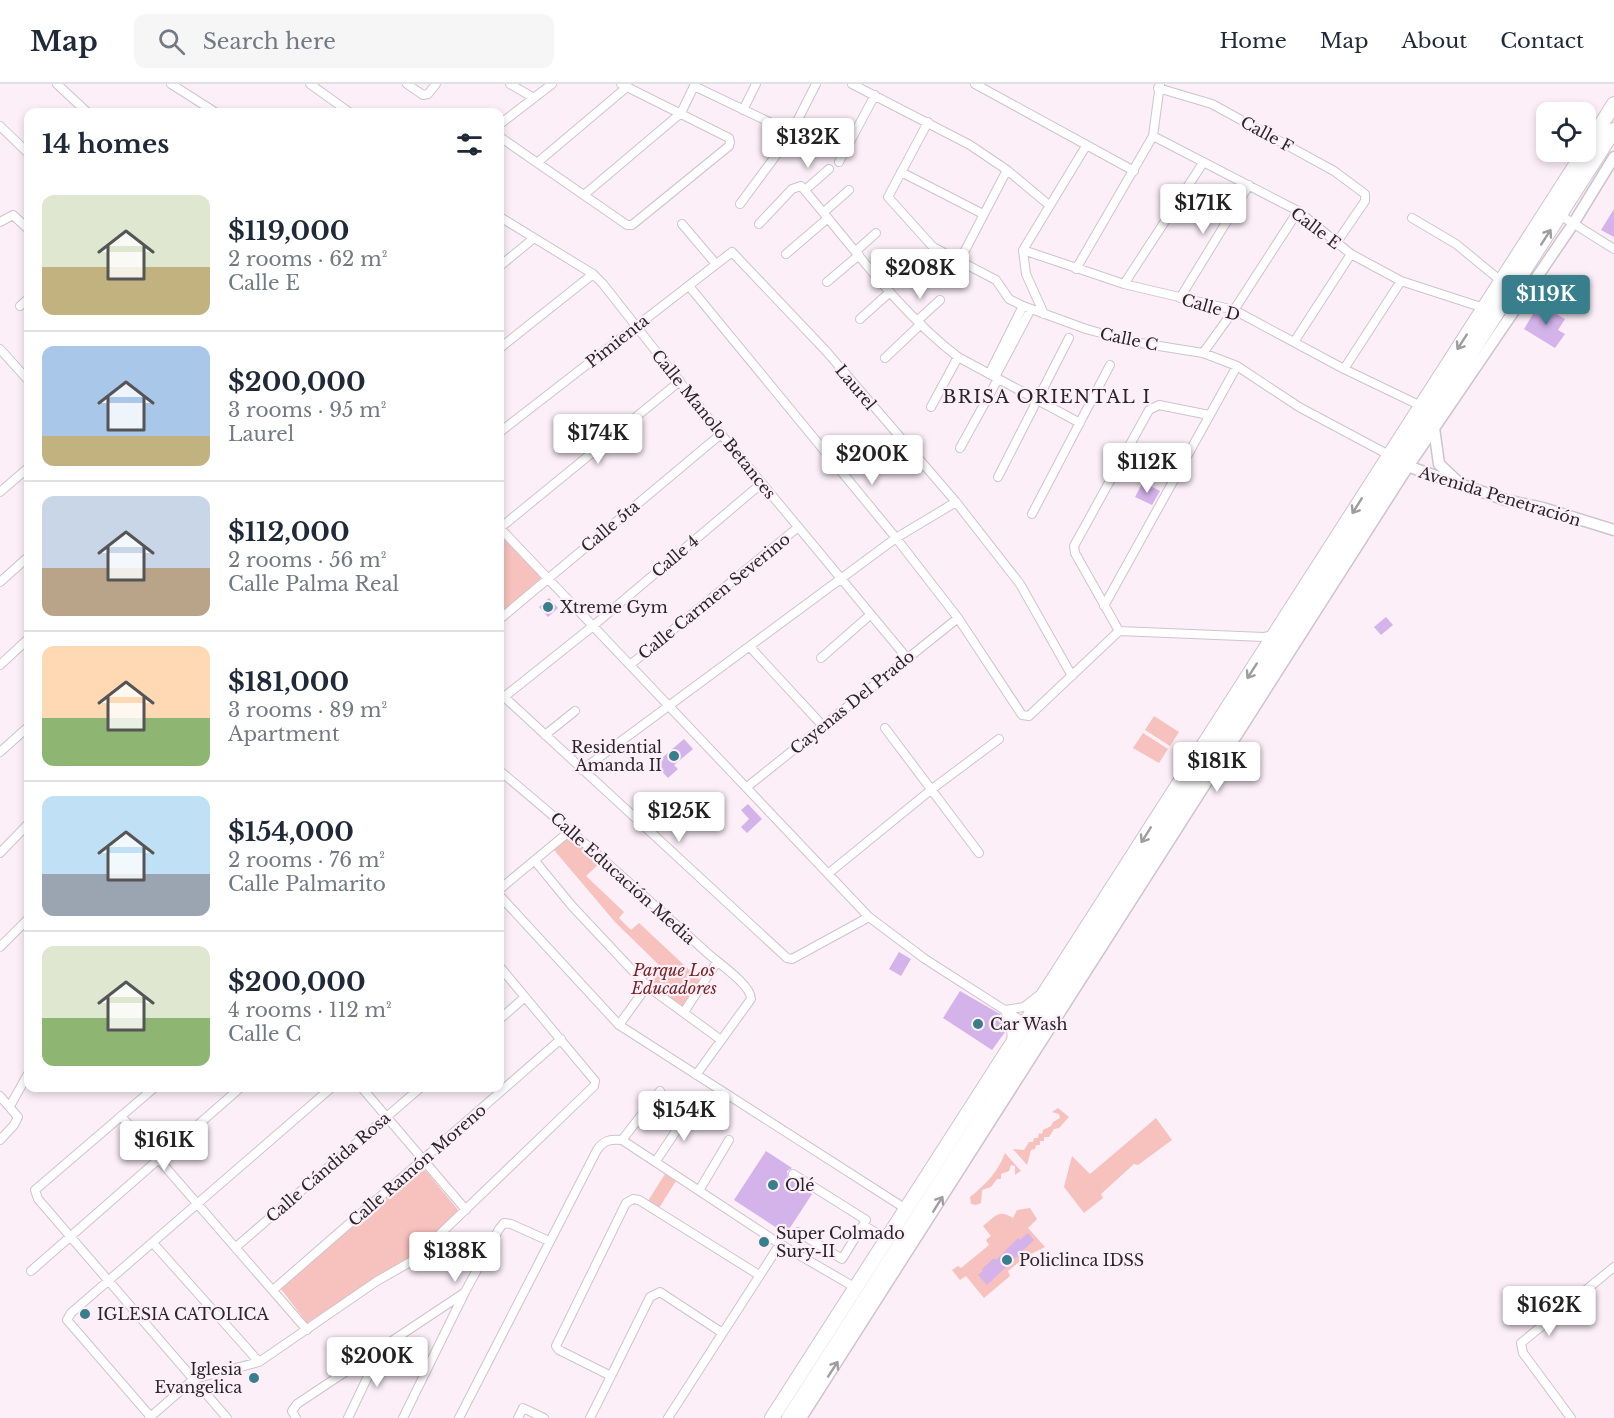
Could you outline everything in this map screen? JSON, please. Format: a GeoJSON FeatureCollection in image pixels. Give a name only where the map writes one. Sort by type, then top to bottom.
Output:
{"type":"FeatureCollection","features":[{"type":"Feature","properties":{"kind":"main road"},"geometry":{"type":"LineString","coordinates":[[1596,133],[1614,104]]}},
{"type":"Feature","properties":{"kind":"main road"},"geometry":{"type":"LineString","coordinates":[[789,1418],[1031,1027],[1288,641],[1398,462],[1614,130]]}},
{"type":"Feature","properties":{"kind":"main road"},"geometry":{"type":"LineString","coordinates":[[772,1418],[1012,1043],[1031,1027],[1049,986],[1276,634],[1398,462],[1421,406],[1577,162]]}},
{"type":"Feature","properties":{"kind":"street"},"geometry":{"type":"LineString","coordinates":[[57,84],[83,108]]}},
{"type":"Feature","properties":{"kind":"street"},"geometry":{"type":"LineString","coordinates":[[171,84],[209,108]]}},
{"type":"Feature","properties":{"kind":"street"},"geometry":{"type":"LineString","coordinates":[[310,84],[343,108]]}},
{"type":"Feature","properties":{"kind":"street"},"geometry":{"type":"LineString","coordinates":[[407,84],[419,93],[428,94],[436,84]]}},
{"type":"Feature","properties":{"kind":"street"},"geometry":{"type":"LineString","coordinates":[[510,84],[534,98]]}},
{"type":"Feature","properties":{"kind":"street"},"geometry":{"type":"LineString","coordinates":[[504,121],[552,84]]}},
{"type":"Feature","properties":{"kind":"street"},"geometry":{"type":"LineString","coordinates":[[743,110],[756,84]]}},
{"type":"Feature","properties":{"kind":"street"},"geometry":{"type":"LineString","coordinates":[[740,204],[781,151],[816,84]]}},
{"type":"Feature","properties":{"kind":"street"},"geometry":{"type":"LineString","coordinates":[[852,84],[970,144],[1007,170],[1049,205]]}},
{"type":"Feature","properties":{"kind":"street"},"geometry":{"type":"LineString","coordinates":[[975,84],[1134,171]]}},
{"type":"Feature","properties":{"kind":"street"},"geometry":{"type":"LineString","coordinates":[[504,140],[627,225],[632,225],[729,146],[729,138],[624,85],[538,162]]}},
{"type":"Feature","properties":{"kind":"street"},"geometry":{"type":"LineString","coordinates":[[585,194],[681,113],[695,85],[790,132]]}},
{"type":"Feature","properties":{"kind":"street"},"geometry":{"type":"LineString","coordinates":[[1076,268],[1153,136],[1159,86]]}},
{"type":"Feature","properties":{"kind":"street","name":"Calle F"},"geometry":{"type":"LineString","coordinates":[[1159,86],[1212,104],[1334,171],[1366,197],[1337,242]]}},
{"type":"Feature","properties":{"kind":"street"},"geometry":{"type":"LineString","coordinates":[[839,162],[875,95]]}},
{"type":"Feature","properties":{"kind":"street"},"geometry":{"type":"LineString","coordinates":[[928,122],[901,172],[983,214]]}},
{"type":"Feature","properties":{"kind":"street"},"geometry":{"type":"LineString","coordinates":[[0,126],[24,149]]}},
{"type":"Feature","properties":{"kind":"street","name":"Calle E"},"geometry":{"type":"LineString","coordinates":[[1153,136],[1298,211],[1351,254],[1401,281],[1484,308]]}},
{"type":"Feature","properties":{"kind":"street"},"geometry":{"type":"LineString","coordinates":[[1044,314],[1026,274],[1023,250],[1086,146]]}},
{"type":"Feature","properties":{"kind":"street"},"geometry":{"type":"LineString","coordinates":[[801,1418],[1398,462],[1434,428],[1573,224],[1614,157]]}},
{"type":"Feature","properties":{"kind":"street"},"geometry":{"type":"LineString","coordinates":[[1124,284],[1203,163]]}},
{"type":"Feature","properties":{"kind":"street"},"geometry":{"type":"LineString","coordinates":[[805,190],[829,169]]}},
{"type":"Feature","properties":{"kind":"street"},"geometry":{"type":"LineString","coordinates":[[959,262],[1007,170]]}},
{"type":"Feature","properties":{"kind":"street","name":"Calle C"},"geometry":{"type":"LineString","coordinates":[[901,172],[888,197],[933,247],[996,280],[1009,299],[1027,308],[1086,329],[1134,342],[1203,352],[1238,366],[1299,407],[1398,462]]}},
{"type":"Feature","properties":{"kind":"street"},"geometry":{"type":"LineString","coordinates":[[1180,298],[1248,185]]}},
{"type":"Feature","properties":{"kind":"street"},"geometry":{"type":"LineString","coordinates":[[759,224],[792,189],[801,186],[888,290],[941,344],[958,357],[1080,423]]}},
{"type":"Feature","properties":{"kind":"street"},"geometry":{"type":"LineString","coordinates":[[786,254],[849,190]]}},
{"type":"Feature","properties":{"kind":"street"},"geometry":{"type":"LineString","coordinates":[[1203,352],[1234,310],[1298,211]]}},
{"type":"Feature","properties":{"kind":"street"},"geometry":{"type":"LineString","coordinates":[[0,222],[10,215],[16,217],[24,225]]}},
{"type":"Feature","properties":{"kind":"street"},"geometry":{"type":"LineString","coordinates":[[1560,215],[1614,249]]}},
{"type":"Feature","properties":{"kind":"street"},"geometry":{"type":"LineString","coordinates":[[1412,218],[1456,244],[1501,281]]}},
{"type":"Feature","properties":{"kind":"street","name":"Calle Manolo Betances"},"geometry":{"type":"LineString","coordinates":[[504,219],[593,274],[603,284],[797,528],[907,658]]}},
{"type":"Feature","properties":{"kind":"street"},"geometry":{"type":"LineString","coordinates":[[682,224],[716,264]]}},
{"type":"Feature","properties":{"kind":"street"},"geometry":{"type":"LineString","coordinates":[[827,282],[876,233]]}},
{"type":"Feature","properties":{"kind":"street"},"geometry":{"type":"LineString","coordinates":[[504,263],[534,238]]}},
{"type":"Feature","properties":{"kind":"street","name":"Calle D"},"geometry":{"type":"LineString","coordinates":[[1023,250],[1124,284],[1234,310],[1344,369],[1421,406]]}},
{"type":"Feature","properties":{"kind":"street","name":"Pimienta"},"geometry":{"type":"LineString","coordinates":[[504,429],[730,253],[734,253]]}},
{"type":"Feature","properties":{"kind":"street","name":"Laurel"},"geometry":{"type":"LineString","coordinates":[[734,253],[826,351],[956,502],[1020,584],[1072,676]]}},
{"type":"Feature","properties":{"kind":"street"},"geometry":{"type":"LineString","coordinates":[[1294,342],[1351,254]]}},
{"type":"Feature","properties":{"kind":"street"},"geometry":{"type":"LineString","coordinates":[[860,319],[906,268]]}},
{"type":"Feature","properties":{"kind":"street"},"geometry":{"type":"LineString","coordinates":[[504,345],[593,274]]}},
{"type":"Feature","properties":{"kind":"street"},"geometry":{"type":"LineString","coordinates":[[1344,369],[1401,281]]}},
{"type":"Feature","properties":{"kind":"street"},"geometry":{"type":"LineString","coordinates":[[689,286],[896,538],[958,618],[1023,715],[1029,716],[1119,632],[1264,637],[1276,634]]}},
{"type":"Feature","properties":{"kind":"street"},"geometry":{"type":"LineString","coordinates":[[885,358],[940,300]]}},
{"type":"Feature","properties":{"kind":"street"},"geometry":{"type":"LineString","coordinates":[[20,306],[24,302]]}},
{"type":"Feature","properties":{"kind":"street"},"geometry":{"type":"LineString","coordinates":[[960,448],[1027,308]]}},
{"type":"Feature","properties":{"kind":"street"},"geometry":{"type":"LineString","coordinates":[[998,477],[1069,338]]}},
{"type":"Feature","properties":{"kind":"street"},"geometry":{"type":"LineString","coordinates":[[0,349],[24,376]]}},
{"type":"Feature","properties":{"kind":"street"},"geometry":{"type":"LineString","coordinates":[[931,407],[958,357]]}},
{"type":"Feature","properties":{"kind":"street"},"geometry":{"type":"LineString","coordinates":[[1032,514],[1110,365]]}},
{"type":"Feature","properties":{"kind":"street"},"geometry":{"type":"LineString","coordinates":[[1104,606],[1238,366]]}},
{"type":"Feature","properties":{"kind":"street"},"geometry":{"type":"LineString","coordinates":[[504,525],[680,381]]}},
{"type":"Feature","properties":{"kind":"street"},"geometry":{"type":"LineString","coordinates":[[1119,632],[1073,550],[1074,546],[1149,410],[1159,405],[1209,415]]}},
{"type":"Feature","properties":{"kind":"street"},"geometry":{"type":"LineString","coordinates":[[1434,428],[1439,464],[1460,484]]}},
{"type":"Feature","properties":{"kind":"street","name":"Calle 5ta"},"geometry":{"type":"LineString","coordinates":[[504,616],[721,434]]}},
{"type":"Feature","properties":{"kind":"street","name":"Avenida Penetración"},"geometry":{"type":"LineString","coordinates":[[1398,462],[1460,484],[1614,530]]}},
{"type":"Feature","properties":{"kind":"street"},"geometry":{"type":"LineString","coordinates":[[0,492],[24,472]]}},
{"type":"Feature","properties":{"kind":"street","name":"Calle 4"},"geometry":{"type":"LineString","coordinates":[[504,693],[592,626],[762,483]]}},
{"type":"Feature","properties":{"kind":"street"},"geometry":{"type":"LineString","coordinates":[[582,770],[896,538],[956,502]]}},
{"type":"Feature","properties":{"kind":"street","name":"Calle Carmen Severino"},"geometry":{"type":"LineString","coordinates":[[630,664],[797,528]]}},
{"type":"Feature","properties":{"kind":"street"},"geometry":{"type":"LineString","coordinates":[[504,532],[869,917],[925,959],[1031,1027]]}},
{"type":"Feature","properties":{"kind":"street"},"geometry":{"type":"LineString","coordinates":[[0,582],[24,561]]}},
{"type":"Feature","properties":{"kind":"street"},"geometry":{"type":"LineString","coordinates":[[821,658],[870,615]]}},
{"type":"Feature","properties":{"kind":"street","name":"Cayenas Del Prado"},"geometry":{"type":"LineString","coordinates":[[747,787],[822,724],[958,618]]}},
{"type":"Feature","properties":{"kind":"street"},"geometry":{"type":"LineString","coordinates":[[0,664],[24,643]]}},
{"type":"Feature","properties":{"kind":"street"},"geometry":{"type":"LineString","coordinates":[[750,647],[822,724]]}},
{"type":"Feature","properties":{"kind":"street"},"geometry":{"type":"LineString","coordinates":[[504,697],[744,921],[789,959],[869,917]]}},
{"type":"Feature","properties":{"kind":"street"},"geometry":{"type":"LineString","coordinates":[[545,735],[575,711]]}},
{"type":"Feature","properties":{"kind":"street"},"geometry":{"type":"LineString","coordinates":[[885,728],[979,853]]}},
{"type":"Feature","properties":{"kind":"street"},"geometry":{"type":"LineString","coordinates":[[0,752],[24,731]]}},
{"type":"Feature","properties":{"kind":"street"},"geometry":{"type":"LineString","coordinates":[[829,873],[932,789],[999,739]]}},
{"type":"Feature","properties":{"kind":"street","name":"Calle Educación Media"},"geometry":{"type":"LineString","coordinates":[[504,774],[571,830],[746,986],[751,999],[696,1075]]}},
{"type":"Feature","properties":{"kind":"street"},"geometry":{"type":"LineString","coordinates":[[0,853],[24,828]]}},
{"type":"Feature","properties":{"kind":"street"},"geometry":{"type":"LineString","coordinates":[[504,886],[571,830]]}},
{"type":"Feature","properties":{"kind":"street"},"geometry":{"type":"LineString","coordinates":[[0,837],[7,844]]}},
{"type":"Feature","properties":{"kind":"street"},"geometry":{"type":"LineString","coordinates":[[535,861],[572,906],[647,986],[722,1040]]}},
{"type":"Feature","properties":{"kind":"street"},"geometry":{"type":"LineString","coordinates":[[504,900],[619,1025],[906,1209]]}},
{"type":"Feature","properties":{"kind":"street"},"geometry":{"type":"LineString","coordinates":[[0,946],[24,924]]}},
{"type":"Feature","properties":{"kind":"street"},"geometry":{"type":"LineString","coordinates":[[684,1012],[717,962]]}},
{"type":"Feature","properties":{"kind":"street"},"geometry":{"type":"LineString","coordinates":[[325,1092],[71,1313],[67,1320],[150,1417],[194,1378],[259,1362],[376,1281],[412,1261],[594,1086],[595,1081],[504,972]]}},
{"type":"Feature","properties":{"kind":"street"},"geometry":{"type":"LineString","coordinates":[[619,1025],[647,986]]}},
{"type":"Feature","properties":{"kind":"street"},"geometry":{"type":"LineString","coordinates":[[1005,1010],[1024,1007],[1049,986]]}},
{"type":"Feature","properties":{"kind":"street"},"geometry":{"type":"LineString","coordinates":[[504,1015],[525,997]]}},
{"type":"Feature","properties":{"kind":"street"},"geometry":{"type":"LineString","coordinates":[[1005,1010],[1011,1029],[1012,1043]]}},
{"type":"Feature","properties":{"kind":"street","name":"Calle Ramón Moreno"},"geometry":{"type":"LineString","coordinates":[[504,1090],[561,1040]]}},
{"type":"Feature","properties":{"kind":"street"},"geometry":{"type":"LineString","coordinates":[[10,1106],[24,1081]]}},
{"type":"Feature","properties":{"kind":"street"},"geometry":{"type":"LineString","coordinates":[[622,1140],[660,1091]]}},
{"type":"Feature","properties":{"kind":"street"},"geometry":{"type":"LineString","coordinates":[[145,1092],[121,1116],[35,1190],[38,1199],[227,1418]]}},
{"type":"Feature","properties":{"kind":"street"},"geometry":{"type":"LineString","coordinates":[[31,1271],[235,1092]]}},
{"type":"Feature","properties":{"kind":"street"},"geometry":{"type":"LineString","coordinates":[[366,1092],[466,1210]]}},
{"type":"Feature","properties":{"kind":"street","name":"Calle Cándida Rosa"},"geometry":{"type":"LineString","coordinates":[[236,1247],[415,1092]]}},
{"type":"Feature","properties":{"kind":"street","name":"Calle Ramón Moreno"},"geometry":{"type":"LineString","coordinates":[[273,1290],[501,1092]]}},
{"type":"Feature","properties":{"kind":"street"},"geometry":{"type":"LineString","coordinates":[[0,1096],[18,1117],[0,1140]]}},
{"type":"Feature","properties":{"kind":"street"},"geometry":{"type":"LineString","coordinates":[[656,1161],[690,1110]]}},
{"type":"Feature","properties":{"kind":"street"},"geometry":{"type":"LineString","coordinates":[[121,1116],[307,1330]]}},
{"type":"Feature","properties":{"kind":"street"},"geometry":{"type":"LineString","coordinates":[[459,1418],[601,1144],[609,1139],[622,1140],[780,1244],[856,1288]]}},
{"type":"Feature","properties":{"kind":"street"},"geometry":{"type":"LineString","coordinates":[[700,1190],[729,1140]]}},
{"type":"Feature","properties":{"kind":"street"},"geometry":{"type":"LineString","coordinates":[[793,1174],[866,1220],[842,1259],[798,1232]]}},
{"type":"Feature","properties":{"kind":"street"},"geometry":{"type":"LineString","coordinates":[[611,1376],[559,1350],[556,1346],[626,1203],[633,1199],[639,1200],[759,1275]]}},
{"type":"Feature","properties":{"kind":"street"},"geometry":{"type":"LineString","coordinates":[[403,1418],[465,1292],[504,1223],[549,1241]]}},
{"type":"Feature","properties":{"kind":"street"},"geometry":{"type":"LineString","coordinates":[[863,1225],[887,1239]]}},
{"type":"Feature","properties":{"kind":"street"},"geometry":{"type":"LineString","coordinates":[[153,1243],[259,1362]]}},
{"type":"Feature","properties":{"kind":"street"},"geometry":{"type":"LineString","coordinates":[[668,1418],[721,1332],[780,1244]]}},
{"type":"Feature","properties":{"kind":"street"},"geometry":{"type":"LineString","coordinates":[[1571,1418],[1523,1353],[1521,1343],[1614,1268]]}},
{"type":"Feature","properties":{"kind":"street"},"geometry":{"type":"LineString","coordinates":[[296,1418],[292,1411],[297,1404],[465,1292]]}},
{"type":"Feature","properties":{"kind":"street"},"geometry":{"type":"LineString","coordinates":[[590,1418],[650,1297],[660,1292],[721,1332]]}},
{"type":"Feature","properties":{"kind":"street"},"geometry":{"type":"LineString","coordinates":[[348,1418],[382,1347]]}},
{"type":"Feature","properties":{"kind":"street"},"geometry":{"type":"LineString","coordinates":[[518,1418],[523,1408],[544,1418]]}},
{"type":"Feature","properties":{"kind":"green space"},"geometry":{"type":"Polygon","coordinates":[[[504,539],[541,578],[504,611],[504,539]]]}},
{"type":"Feature","properties":{"kind":"green space"},"geometry":{"type":"Polygon","coordinates":[[[1154,716],[1179,732],[1170,746],[1145,730],[1154,716]]]}},
{"type":"Feature","properties":{"kind":"green space"},"geometry":{"type":"Polygon","coordinates":[[[1143,733],[1168,749],[1159,763],[1133,748],[1143,733]]]}},
{"type":"Feature","properties":{"kind":"green space","name":"Parque Los Educadores"},"geometry":{"type":"Polygon","coordinates":[[[570,836],[601,862],[586,876],[624,912],[619,918],[631,930],[639,923],[700,980],[683,1006],[655,989],[645,979],[659,965],[615,922],[554,850],[570,836]]]}},
{"type":"Feature","properties":{"kind":"green space"},"geometry":{"type":"Polygon","coordinates":[[[1058,1108],[1069,1117],[1059,1128],[1054,1129],[1049,1137],[1044,1137],[1040,1145],[1036,1145],[1035,1149],[1031,1150],[1027,1165],[1013,1149],[1024,1150],[1029,1142],[1038,1138],[1039,1133],[1042,1134],[1043,1130],[1060,1118],[1059,1114],[1052,1112],[1058,1108]]]}},
{"type":"Feature","properties":{"kind":"green space"},"geometry":{"type":"Polygon","coordinates":[[[1156,1118],[1172,1140],[1138,1165],[1134,1164],[1101,1194],[1103,1198],[1084,1213],[1064,1187],[1072,1156],[1090,1174],[1156,1118]]]}},
{"type":"Feature","properties":{"kind":"green space"},"geometry":{"type":"Polygon","coordinates":[[[1005,1153],[1021,1171],[1015,1175],[1015,1166],[1011,1165],[1009,1171],[1001,1174],[1001,1179],[997,1179],[991,1187],[982,1190],[981,1203],[971,1204],[970,1197],[991,1177],[1005,1153]]]}},
{"type":"Feature","properties":{"kind":"green space"},"geometry":{"type":"Polygon","coordinates":[[[420,1168],[426,1171],[458,1210],[456,1213],[410,1258],[378,1276],[307,1323],[281,1289],[420,1168]]]}},
{"type":"Feature","properties":{"kind":"green space"},"geometry":{"type":"Polygon","coordinates":[[[665,1174],[676,1181],[659,1208],[648,1201],[665,1174]]]}},
{"type":"Feature","properties":{"kind":"green space"},"geometry":{"type":"Polygon","coordinates":[[[1030,1208],[1037,1219],[1028,1228],[1045,1247],[1025,1257],[1008,1271],[1010,1276],[984,1298],[966,1276],[960,1280],[952,1270],[958,1266],[961,1268],[989,1245],[986,1240],[991,1236],[983,1226],[994,1217],[1004,1214],[1013,1218],[1017,1210],[1030,1208]]]}},
{"type":"Feature","properties":{"kind":"building"},"geometry":{"type":"Polygon","coordinates":[[[1614,209],[1614,237],[1601,230],[1614,209]]]}},
{"type":"Feature","properties":{"kind":"building"},"geometry":{"type":"Polygon","coordinates":[[[1539,304],[1565,319],[1558,330],[1565,334],[1555,348],[1524,329],[1539,304]]]}},
{"type":"Feature","properties":{"kind":"building"},"geometry":{"type":"Polygon","coordinates":[[[1143,482],[1160,491],[1152,505],[1135,497],[1143,482]]]}},
{"type":"Feature","properties":{"kind":"building","name":"Xtreme Gym"},"geometry":{"type":"Polygon","coordinates":[[[549,598],[558,608],[548,617],[539,607],[549,598]]]}},
{"type":"Feature","properties":{"kind":"building"},"geometry":{"type":"Polygon","coordinates":[[[1386,617],[1393,625],[1381,635],[1374,627],[1386,617]]]}},
{"type":"Feature","properties":{"kind":"building","name":"Residential Amanda II"},"geometry":{"type":"Polygon","coordinates":[[[684,739],[693,749],[674,765],[678,769],[668,778],[655,764],[684,739]]]}},
{"type":"Feature","properties":{"kind":"building"},"geometry":{"type":"Polygon","coordinates":[[[748,804],[762,819],[747,833],[741,827],[749,819],[741,810],[748,804]]]}},
{"type":"Feature","properties":{"kind":"building"},"geometry":{"type":"Polygon","coordinates":[[[899,952],[911,959],[901,976],[889,969],[899,952]]]}},
{"type":"Feature","properties":{"kind":"building","name":"Car Wash"},"geometry":{"type":"Polygon","coordinates":[[[960,991],[1000,1014],[1005,1032],[992,1050],[943,1018],[960,991]]]}},
{"type":"Feature","properties":{"kind":"building","name":"Olé"},"geometry":{"type":"Polygon","coordinates":[[[766,1151],[792,1168],[787,1171],[788,1177],[812,1194],[786,1234],[734,1200],[766,1151]]]}},
{"type":"Feature","properties":{"kind":"building","name":"Policlinca IDSS"},"geometry":{"type":"Polygon","coordinates":[[[1028,1233],[1034,1240],[987,1285],[978,1275],[983,1271],[982,1269],[994,1258],[996,1260],[1018,1238],[1020,1240],[1028,1233]]]}},
{"type":"Feature","properties":{"kind":"place","name":"Xtreme Gym"},"geometry":{"type":"Point","coordinates":[548,607]}},
{"type":"Feature","properties":{"kind":"place","name":"Residential Amanda II"},"geometry":{"type":"Point","coordinates":[674,756]}},
{"type":"Feature","properties":{"kind":"place","name":"Car Wash"},"geometry":{"type":"Point","coordinates":[978,1024]}},
{"type":"Feature","properties":{"kind":"place","name":"Olé"},"geometry":{"type":"Point","coordinates":[773,1185]}},
{"type":"Feature","properties":{"kind":"place","name":"Super Colmado Sury-II"},"geometry":{"type":"Point","coordinates":[764,1242]}},
{"type":"Feature","properties":{"kind":"place","name":"Policlinca IDSS"},"geometry":{"type":"Point","coordinates":[1007,1260]}},
{"type":"Feature","properties":{"kind":"place","name":"IGLESIA CATOLICA"},"geometry":{"type":"Point","coordinates":[85,1314]}},
{"type":"Feature","properties":{"kind":"place","name":"Iglesia Evangelica"},"geometry":{"type":"Point","coordinates":[254,1378]}},
{"type":"Feature","properties":{"kind":"district","name":"BRISA ORIENTAL I"},"geometry":{"type":"Point","coordinates":[1047,397]}}]}
